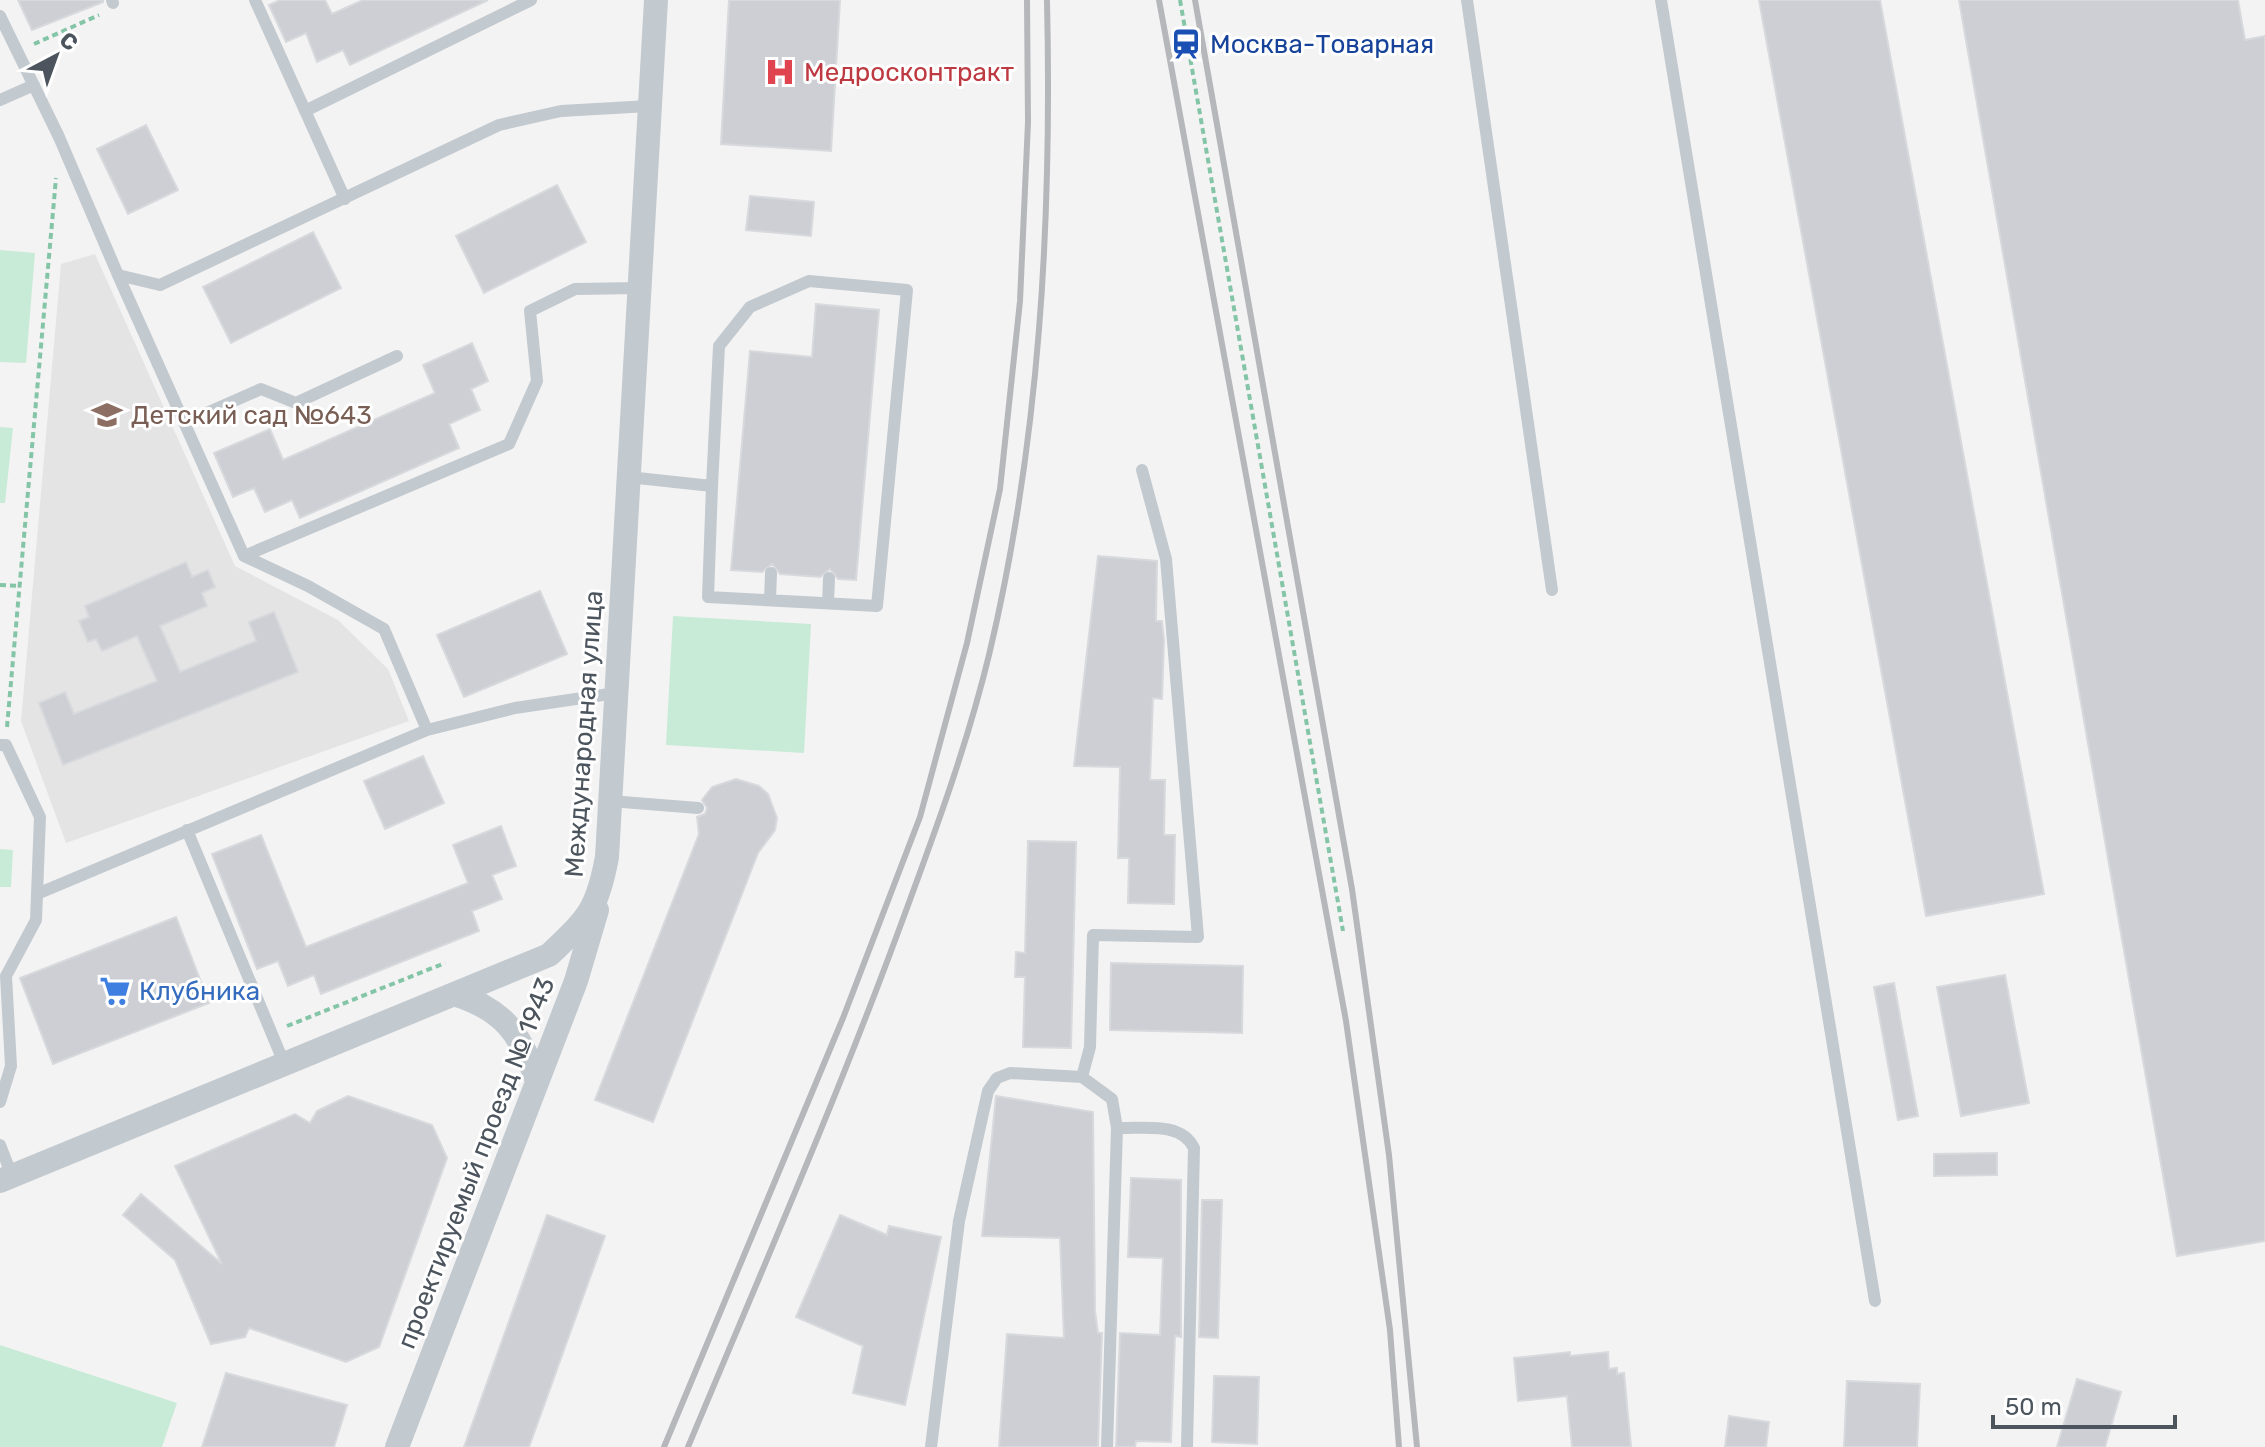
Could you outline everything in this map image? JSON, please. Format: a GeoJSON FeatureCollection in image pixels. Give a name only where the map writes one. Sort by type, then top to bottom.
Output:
{"type":"FeatureCollection","features":[{"type":"Feature","properties":{"kind":"street","name":"Международная улица"},"geometry":{"type":"LineString","coordinates":[[6,1178],[549,955],[582,924],[600,896],[610,801],[656,0]]}},
{"type":"Feature","properties":{"kind":"street","name":"проектируемый проезд № 1943"},"geometry":{"type":"LineString","coordinates":[[397,1447],[536,1078],[576,981],[600,896]]}},
{"type":"Feature","properties":{"kind":"street"},"geometry":{"type":"LineString","coordinates":[[457,995],[491,1008],[508,1025],[525,1047],[536,1078]]}},
{"type":"Feature","properties":{"kind":"lane"},"geometry":{"type":"LineString","coordinates":[[255,0],[345,199]]}},
{"type":"Feature","properties":{"kind":"lane"},"geometry":{"type":"LineString","coordinates":[[305,111],[531,0]]}},
{"type":"Feature","properties":{"kind":"lane"},"geometry":{"type":"LineString","coordinates":[[1467,0],[1552,590]]}},
{"type":"Feature","properties":{"kind":"lane"},"geometry":{"type":"LineString","coordinates":[[1661,0],[1875,1301]]}},
{"type":"Feature","properties":{"kind":"lane"},"geometry":{"type":"LineString","coordinates":[[0,16],[59,137],[244,556],[308,586],[384,629],[427,730]]}},
{"type":"Feature","properties":{"kind":"lane"},"geometry":{"type":"LineString","coordinates":[[0,100],[34,85]]}},
{"type":"Feature","properties":{"kind":"lane"},"geometry":{"type":"LineString","coordinates":[[118,275],[160,285],[499,125],[561,111],[649,106]]}},
{"type":"Feature","properties":{"kind":"lane"},"geometry":{"type":"LineString","coordinates":[[809,281],[907,290],[877,606],[770,600],[708,597],[719,346],[750,307],[809,281]]}},
{"type":"Feature","properties":{"kind":"lane"},"geometry":{"type":"LineString","coordinates":[[244,556],[509,444],[537,381],[530,311],[575,289],[639,288]]}},
{"type":"Feature","properties":{"kind":"lane"},"geometry":{"type":"LineString","coordinates":[[184,423],[261,389],[296,403],[397,356]]}},
{"type":"Feature","properties":{"kind":"lane"},"geometry":{"type":"LineString","coordinates":[[1082,1077],[1090,1047],[1093,935],[1198,937],[1166,559],[1142,470]]}},
{"type":"Feature","properties":{"kind":"lane"},"geometry":{"type":"LineString","coordinates":[[628,477],[712,486]]}},
{"type":"Feature","properties":{"kind":"lane"},"geometry":{"type":"LineString","coordinates":[[770,600],[771,573]]}},
{"type":"Feature","properties":{"kind":"lane"},"geometry":{"type":"LineString","coordinates":[[828,603],[829,578]]}},
{"type":"Feature","properties":{"kind":"lane"},"geometry":{"type":"LineString","coordinates":[[37,894],[427,730],[515,708],[616,693]]}},
{"type":"Feature","properties":{"kind":"lane"},"geometry":{"type":"LineString","coordinates":[[0,1102],[11,1066],[6,976],[36,920],[40,817],[3,745]]}},
{"type":"Feature","properties":{"kind":"lane"},"geometry":{"type":"LineString","coordinates":[[610,801],[698,808]]}},
{"type":"Feature","properties":{"kind":"lane"},"geometry":{"type":"LineString","coordinates":[[187,830],[284,1063]]}},
{"type":"Feature","properties":{"kind":"lane"},"geometry":{"type":"LineString","coordinates":[[931,1447],[959,1221],[988,1091],[997,1078],[1010,1073],[1082,1077],[1112,1099],[1117,1128],[1107,1447]]}},
{"type":"Feature","properties":{"kind":"lane"},"geometry":{"type":"LineString","coordinates":[[1117,1128],[1175,1130],[1190,1140],[1194,1148],[1187,1447]]}},
{"type":"Feature","properties":{"kind":"lane"},"geometry":{"type":"LineString","coordinates":[[0,1145],[6,1178]]}},
{"type":"Feature","properties":{"kind":"path"},"geometry":{"type":"LineString","coordinates":[[1180,0],[1343,931]]}},
{"type":"Feature","properties":{"kind":"path"},"geometry":{"type":"LineString","coordinates":[[17,52],[102,14]]}},
{"type":"Feature","properties":{"kind":"path"},"geometry":{"type":"LineString","coordinates":[[3,745],[59,137]]}},
{"type":"Feature","properties":{"kind":"path"},"geometry":{"type":"LineString","coordinates":[[0,585],[20,586]]}},
{"type":"Feature","properties":{"kind":"path"},"geometry":{"type":"LineString","coordinates":[[272,1032],[445,963]]}},
{"type":"Feature","properties":{"kind":"shaded area","name":"Детский сад №643"},"geometry":{"type":"Polygon","coordinates":[[[95,254],[235,566],[338,620],[388,669],[409,721],[66,843],[21,721],[61,264],[95,254]]]}},
{"type":"Feature","properties":{"kind":"green space"},"geometry":{"type":"Polygon","coordinates":[[[0,250],[35,253],[26,363],[0,362],[0,250]]]}},
{"type":"Feature","properties":{"kind":"green space"},"geometry":{"type":"Polygon","coordinates":[[[0,427],[13,428],[5,503],[0,503],[0,427]]]}},
{"type":"Feature","properties":{"kind":"green space"},"geometry":{"type":"Polygon","coordinates":[[[673,616],[811,624],[804,753],[666,745],[673,616]]]}},
{"type":"Feature","properties":{"kind":"green space"},"geometry":{"type":"Polygon","coordinates":[[[0,849],[13,850],[11,887],[0,887],[0,849]]]}},
{"type":"Feature","properties":{"kind":"green space"},"geometry":{"type":"Polygon","coordinates":[[[0,1345],[177,1403],[162,1447],[0,1447],[0,1345]]]}},
{"type":"Feature","properties":{"kind":"building"},"geometry":{"type":"Polygon","coordinates":[[[18,0],[103,0],[103,2],[32,30],[18,0]]]}},
{"type":"Feature","properties":{"kind":"building"},"geometry":{"type":"Polygon","coordinates":[[[280,0],[325,0],[332,14],[363,0],[488,0],[350,65],[343,50],[317,62],[306,33],[286,42],[269,5],[280,0]]]}},
{"type":"Feature","properties":{"kind":"building","name":"Медросконтракт"},"geometry":{"type":"Polygon","coordinates":[[[729,0],[840,0],[831,151],[721,144],[729,0]]]}},
{"type":"Feature","properties":{"kind":"building"},"geometry":{"type":"Polygon","coordinates":[[[1759,0],[1880,0],[2044,894],[1926,916],[1759,0]]]}},
{"type":"Feature","properties":{"kind":"building"},"geometry":{"type":"Polygon","coordinates":[[[1959,0],[2238,0],[2245,40],[2265,36],[2265,1241],[2177,1256],[1959,0]]]}},
{"type":"Feature","properties":{"kind":"building"},"geometry":{"type":"Polygon","coordinates":[[[146,125],[178,190],[128,214],[97,149],[146,125]]]}},
{"type":"Feature","properties":{"kind":"building"},"geometry":{"type":"Polygon","coordinates":[[[557,185],[586,242],[484,293],[456,236],[557,185]]]}},
{"type":"Feature","properties":{"kind":"building"},"geometry":{"type":"Polygon","coordinates":[[[750,196],[814,202],[811,236],[746,230],[750,196]]]}},
{"type":"Feature","properties":{"kind":"building"},"geometry":{"type":"Polygon","coordinates":[[[313,232],[341,288],[231,343],[203,287],[313,232]]]}},
{"type":"Feature","properties":{"kind":"building"},"geometry":{"type":"Polygon","coordinates":[[[816,304],[879,310],[856,580],[838,579],[830,569],[820,577],[780,574],[772,564],[762,572],[731,570],[750,351],[812,357],[816,304]]]}},
{"type":"Feature","properties":{"kind":"building"},"geometry":{"type":"Polygon","coordinates":[[[472,343],[488,381],[471,389],[480,410],[449,424],[459,448],[300,518],[292,500],[265,512],[254,488],[233,497],[214,453],[270,429],[283,460],[435,393],[423,365],[472,343]]]}},
{"type":"Feature","properties":{"kind":"building"},"geometry":{"type":"Polygon","coordinates":[[[1098,556],[1157,561],[1156,621],[1162,621],[1164,640],[1162,699],[1153,698],[1150,780],[1165,780],[1164,835],[1175,835],[1174,904],[1128,903],[1129,858],[1118,858],[1120,767],[1074,766],[1098,556]]]}},
{"type":"Feature","properties":{"kind":"building"},"geometry":{"type":"Polygon","coordinates":[[[186,562],[192,577],[208,570],[215,587],[202,593],[207,606],[160,626],[180,672],[256,641],[249,622],[274,612],[298,672],[63,765],[39,703],[65,692],[74,714],[157,681],[137,636],[102,651],[96,639],[88,642],[79,621],[89,617],[85,606],[186,562]]]}},
{"type":"Feature","properties":{"kind":"building"},"geometry":{"type":"Polygon","coordinates":[[[540,591],[567,654],[464,697],[437,635],[540,591]]]}},
{"type":"Feature","properties":{"kind":"building"},"geometry":{"type":"Polygon","coordinates":[[[423,756],[444,803],[385,829],[364,781],[423,756]]]}},
{"type":"Feature","properties":{"kind":"building"},"geometry":{"type":"Polygon","coordinates":[[[736,779],[759,786],[768,794],[777,818],[775,830],[758,853],[653,1122],[595,1100],[699,834],[697,817],[705,814],[707,808],[702,800],[712,787],[736,779]]]}},
{"type":"Feature","properties":{"kind":"building"},"geometry":{"type":"Polygon","coordinates":[[[501,826],[516,866],[492,875],[502,899],[472,911],[479,931],[321,994],[314,975],[288,986],[278,961],[257,969],[212,854],[261,835],[306,947],[468,883],[453,845],[501,826]]]}},
{"type":"Feature","properties":{"kind":"building"},"geometry":{"type":"Polygon","coordinates":[[[1028,841],[1076,842],[1071,1048],[1023,1047],[1025,977],[1015,977],[1016,952],[1025,953],[1028,841]]]}},
{"type":"Feature","properties":{"kind":"building","name":"Клубника"},"geometry":{"type":"Polygon","coordinates":[[[176,917],[209,1003],[53,1064],[20,978],[176,917]]]}},
{"type":"Feature","properties":{"kind":"building"},"geometry":{"type":"Polygon","coordinates":[[[1111,963],[1243,966],[1242,1033],[1110,1030],[1111,963]]]}},
{"type":"Feature","properties":{"kind":"building"},"geometry":{"type":"Polygon","coordinates":[[[2005,975],[2029,1103],[1961,1116],[1937,987],[2005,975]]]}},
{"type":"Feature","properties":{"kind":"building"},"geometry":{"type":"Polygon","coordinates":[[[1894,983],[1918,1116],[1898,1120],[1874,987],[1894,983]]]}},
{"type":"Feature","properties":{"kind":"building"},"geometry":{"type":"Polygon","coordinates":[[[348,1096],[432,1125],[447,1158],[379,1347],[346,1362],[249,1328],[245,1337],[211,1344],[175,1260],[123,1215],[141,1194],[222,1264],[175,1166],[295,1114],[310,1123],[317,1111],[348,1096]]]}},
{"type":"Feature","properties":{"kind":"building"},"geometry":{"type":"Polygon","coordinates":[[[996,1096],[1093,1112],[1095,1311],[1098,1333],[1102,1333],[1098,1447],[999,1447],[1007,1334],[1064,1338],[1060,1238],[982,1236],[996,1096]]]}},
{"type":"Feature","properties":{"kind":"building"},"geometry":{"type":"Polygon","coordinates":[[[1997,1153],[1997,1175],[1934,1176],[1934,1154],[1997,1153]]]}},
{"type":"Feature","properties":{"kind":"building"},"geometry":{"type":"Polygon","coordinates":[[[1131,1178],[1181,1180],[1181,1337],[1175,1336],[1171,1442],[1136,1441],[1135,1447],[1116,1447],[1120,1333],[1160,1335],[1163,1258],[1128,1257],[1131,1178]]]}},
{"type":"Feature","properties":{"kind":"building"},"geometry":{"type":"Polygon","coordinates":[[[1202,1200],[1222,1200],[1218,1338],[1199,1337],[1202,1200]]]}},
{"type":"Feature","properties":{"kind":"building"},"geometry":{"type":"Polygon","coordinates":[[[547,1215],[605,1236],[529,1447],[464,1447],[547,1215]]]}},
{"type":"Feature","properties":{"kind":"building"},"geometry":{"type":"Polygon","coordinates":[[[840,1215],[887,1235],[889,1226],[941,1237],[905,1405],[853,1393],[863,1346],[796,1317],[840,1215]]]}},
{"type":"Feature","properties":{"kind":"building"},"geometry":{"type":"Polygon","coordinates":[[[1570,1352],[1570,1356],[1608,1352],[1609,1369],[1617,1368],[1617,1374],[1624,1373],[1631,1447],[1572,1447],[1567,1396],[1518,1401],[1514,1358],[1570,1352]]]}},
{"type":"Feature","properties":{"kind":"building"},"geometry":{"type":"Polygon","coordinates":[[[226,1373],[347,1405],[334,1447],[202,1447],[226,1373]]]}},
{"type":"Feature","properties":{"kind":"building"},"geometry":{"type":"Polygon","coordinates":[[[1214,1376],[1259,1377],[1257,1444],[1212,1442],[1214,1376]]]}},
{"type":"Feature","properties":{"kind":"building"},"geometry":{"type":"Polygon","coordinates":[[[2077,1379],[2121,1392],[2105,1447],[2057,1447],[2077,1379]]]}},
{"type":"Feature","properties":{"kind":"building"},"geometry":{"type":"Polygon","coordinates":[[[1847,1381],[1920,1384],[1917,1447],[1844,1447],[1847,1381]]]}},
{"type":"Feature","properties":{"kind":"building"},"geometry":{"type":"Polygon","coordinates":[[[1729,1416],[1769,1422],[1766,1447],[1725,1447],[1729,1416]]]}},
{"type":"Feature","properties":{"kind":"railway"},"geometry":{"type":"LineString","coordinates":[[664,1447],[843,1018],[920,817],[967,643],[1000,489],[1020,301],[1028,122],[1027,0]]}},
{"type":"Feature","properties":{"kind":"railway"},"geometry":{"type":"LineString","coordinates":[[688,1447],[873,1000],[947,796],[989,655],[1020,493],[1039,329],[1047,165],[1047,0]]}},
{"type":"Feature","properties":{"kind":"railway"},"geometry":{"type":"LineString","coordinates":[[1159,0],[1346,1021],[1390,1330],[1399,1447]]}},
{"type":"Feature","properties":{"kind":"railway"},"geometry":{"type":"LineString","coordinates":[[1195,0],[1352,889],[1389,1155],[1417,1447]]}},
{"type":"Feature","properties":{"kind":"place","name":"Москва-Товарная"},"geometry":{"type":"Point","coordinates":[1186,44]}},
{"type":"Feature","properties":{"kind":"place","name":"Медросконтракт"},"geometry":{"type":"Point","coordinates":[780,72]}},
{"type":"Feature","properties":{"kind":"place","name":"Детский сад №643"},"geometry":{"type":"Point","coordinates":[107,415]}},
{"type":"Feature","properties":{"kind":"place","name":"Клубника"},"geometry":{"type":"Point","coordinates":[115,991]}}]}
